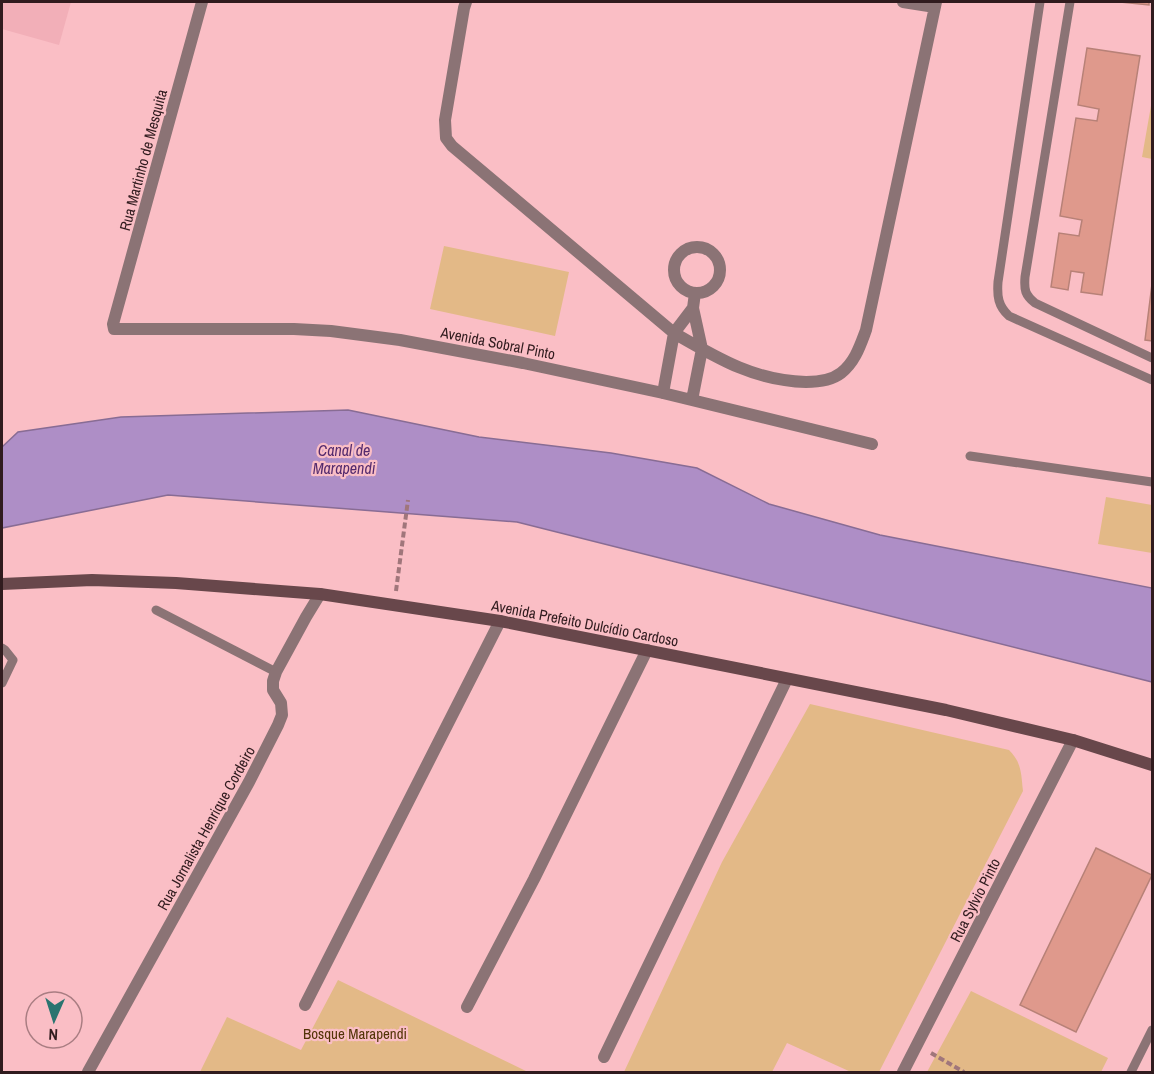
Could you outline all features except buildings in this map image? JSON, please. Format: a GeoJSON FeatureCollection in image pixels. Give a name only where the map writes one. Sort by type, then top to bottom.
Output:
{"type":"FeatureCollection","features":[{"type":"Feature","properties":{"kind":"street","name":"Rua Martinho de Mesquita"},"geometry":{"type":"LineString","coordinates":[[113,327],[202,2]]}},
{"type":"Feature","properties":{"kind":"street"},"geometry":{"type":"LineString","coordinates":[[466,2],[445,120],[446,138],[452,146],[674,333],[750,373],[786,382],[817,382],[840,374],[857,355],[866,330],[935,4],[903,2]]}},
{"type":"Feature","properties":{"kind":"street"},"geometry":{"type":"LineString","coordinates":[[692,400],[702,349],[693,308],[695,293]]}},
{"type":"Feature","properties":{"kind":"street"},"geometry":{"type":"LineString","coordinates":[[663,393],[674,333],[693,308]]}},
{"type":"Feature","properties":{"kind":"street","name":"Avenida Sobral Pinto"},"geometry":{"type":"LineString","coordinates":[[113,327],[116,330],[294,329],[343,332],[400,340],[663,393],[872,444]]}},
{"type":"Feature","properties":{"kind":"street","name":"Avenida Prefeito Dulcídio Cardoso"},"geometry":{"type":"LineString","coordinates":[[2,584],[92,580],[176,583],[320,594],[500,621],[946,710],[1073,740],[1152,765]]}},
{"type":"Feature","properties":{"kind":"street"},"geometry":{"type":"LineString","coordinates":[[276,672],[320,594]]}},
{"type":"Feature","properties":{"kind":"street"},"geometry":{"type":"LineString","coordinates":[[305,1005],[500,621]]}},
{"type":"Feature","properties":{"kind":"street"},"geometry":{"type":"LineString","coordinates":[[467,1007],[534,879],[647,650]]}},
{"type":"Feature","properties":{"kind":"street","name":"Rua Jornalista Henrique Cordeiro"},"geometry":{"type":"LineString","coordinates":[[88,1072],[249,782],[278,725],[282,715],[281,703],[273,690],[276,672]]}},
{"type":"Feature","properties":{"kind":"street"},"geometry":{"type":"LineString","coordinates":[[604,1057],[787,679]]}},
{"type":"Feature","properties":{"kind":"street","name":"Rua Sylvio Pinto"},"geometry":{"type":"LineString","coordinates":[[903,1072],[1073,740]]}},
{"type":"Feature","properties":{"kind":"lane"},"geometry":{"type":"LineString","coordinates":[[1040,2],[998,282],[998,302],[1009,316],[1152,380]]}},
{"type":"Feature","properties":{"kind":"lane"},"geometry":{"type":"LineString","coordinates":[[1070,2],[1025,277],[1026,291],[1035,303],[1152,358]]}},
{"type":"Feature","properties":{"kind":"lane"},"geometry":{"type":"LineString","coordinates":[[970,456],[1152,482]]}},
{"type":"Feature","properties":{"kind":"lane"},"geometry":{"type":"LineString","coordinates":[[156,610],[276,672]]}},
{"type":"Feature","properties":{"kind":"lane"},"geometry":{"type":"LineString","coordinates":[[2,648],[13,660],[2,683]]}},
{"type":"Feature","properties":{"kind":"lane"},"geometry":{"type":"LineString","coordinates":[[1131,1072],[1152,1030]]}},
{"type":"Feature","properties":{"kind":"path"},"geometry":{"type":"LineString","coordinates":[[394,605],[408,500]]}},
{"type":"Feature","properties":{"kind":"path"},"geometry":{"type":"LineString","coordinates":[[917,1045],[964,1072]]}},
{"type":"Feature","properties":{"kind":"shaded area"},"geometry":{"type":"Polygon","coordinates":[[[2,2],[71,2],[59,45],[2,29],[2,2]]]}},
{"type":"Feature","properties":{"kind":"green space"},"geometry":{"type":"Polygon","coordinates":[[[1152,100],[1152,159],[1142,157],[1152,100]]]}},
{"type":"Feature","properties":{"kind":"green space"},"geometry":{"type":"Polygon","coordinates":[[[444,246],[569,272],[555,336],[430,309],[444,246]]]}},
{"type":"Feature","properties":{"kind":"green space"},"geometry":{"type":"Polygon","coordinates":[[[1106,497],[1152,505],[1152,553],[1098,544],[1106,497]]]}},
{"type":"Feature","properties":{"kind":"green space"},"geometry":{"type":"Polygon","coordinates":[[[810,704],[1009,750],[1019,764],[1023,791],[879,1072],[851,1072],[787,1043],[772,1072],[624,1072],[722,862],[810,704]]]}},
{"type":"Feature","properties":{"kind":"green space","name":"Bosque Marapendi"},"geometry":{"type":"Polygon","coordinates":[[[338,980],[528,1072],[200,1072],[227,1017],[301,1050],[338,980]]]}},
{"type":"Feature","properties":{"kind":"green space"},"geometry":{"type":"Polygon","coordinates":[[[971,991],[1108,1058],[1101,1072],[927,1072],[971,991]]]}},
{"type":"Feature","properties":{"kind":"water","name":"Canal de Marapendi"},"geometry":{"type":"Polygon","coordinates":[[[348,410],[479,437],[611,453],[697,468],[769,504],[880,535],[1152,588],[1152,682],[517,522],[168,495],[2,528],[2,447],[18,432],[121,417],[348,410]]]}}]}
